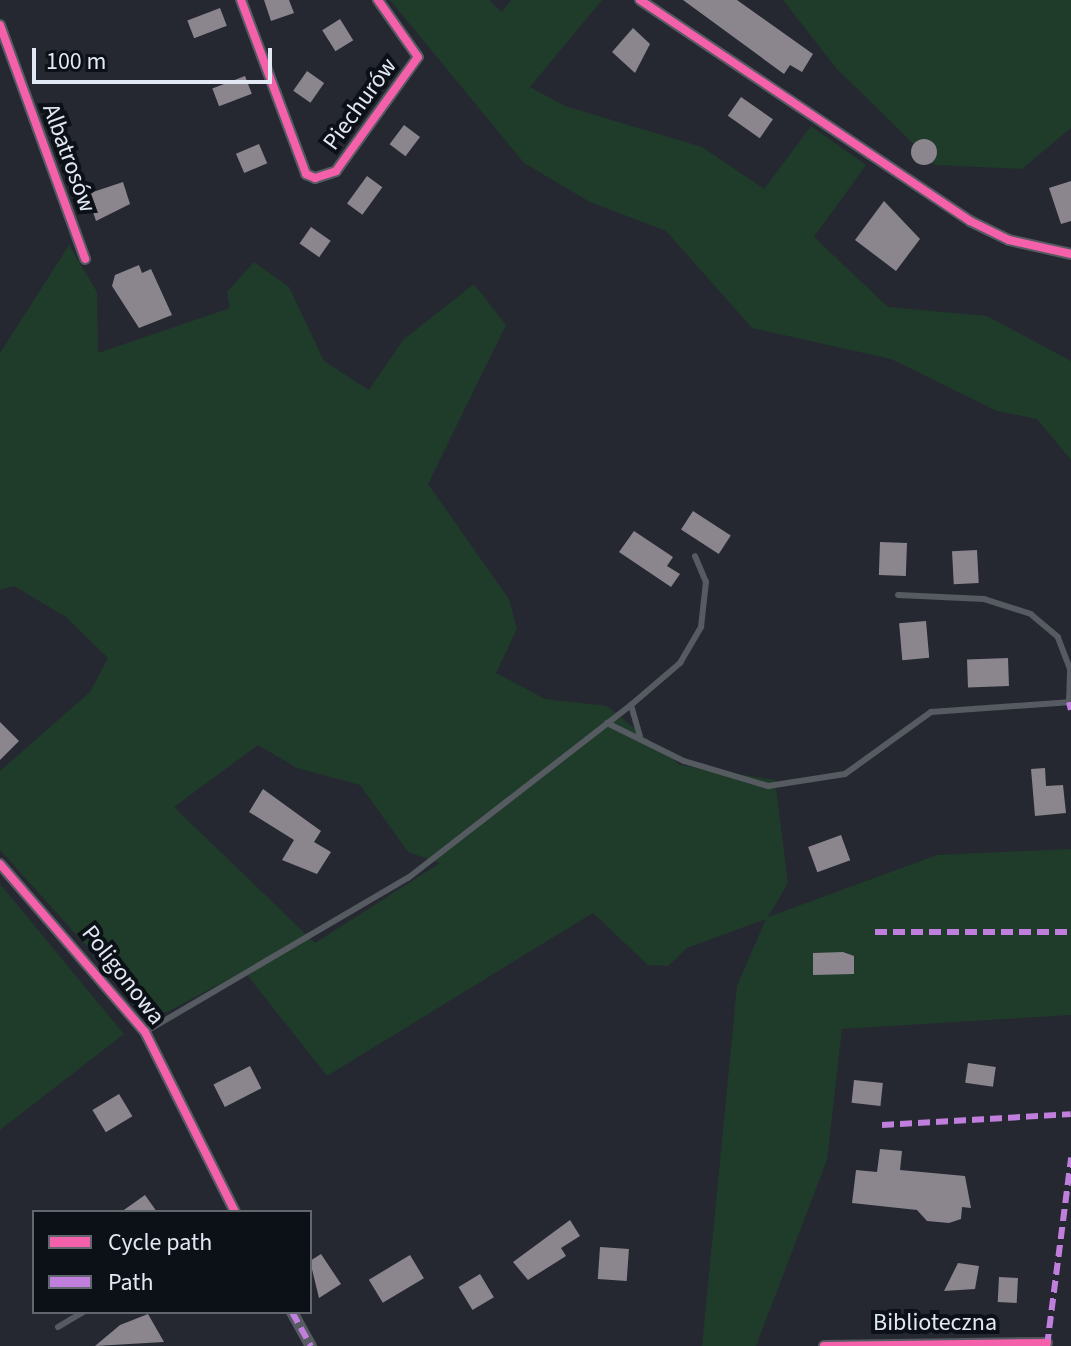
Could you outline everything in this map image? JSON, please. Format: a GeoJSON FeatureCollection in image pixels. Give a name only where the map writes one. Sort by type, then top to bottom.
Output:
{"type":"FeatureCollection","features":[{"type":"Feature","properties":{"kind":"street","name":"Piechurów"},"geometry":{"type":"LineString","coordinates":[[241,0],[306,174],[315,178],[336,171],[418,57],[378,0]]}},
{"type":"Feature","properties":{"kind":"street"},"geometry":{"type":"LineString","coordinates":[[640,0],[970,221],[1009,240],[1071,254]]}},
{"type":"Feature","properties":{"kind":"street","name":"Albatrosów"},"geometry":{"type":"LineString","coordinates":[[0,25],[85,259]]}},
{"type":"Feature","properties":{"kind":"street","name":"Poligonowa"},"geometry":{"type":"LineString","coordinates":[[0,864],[145,1032],[233,1210]]}},
{"type":"Feature","properties":{"kind":"street"},"geometry":{"type":"LineString","coordinates":[[293,1314],[311,1346]]}},
{"type":"Feature","properties":{"kind":"street","name":"Biblioteczna"},"geometry":{"type":"LineString","coordinates":[[824,1346],[1047,1343]]}},
{"type":"Feature","properties":{"kind":"lane"},"geometry":{"type":"LineString","coordinates":[[145,1032],[408,878],[631,705],[680,663],[701,627],[706,582],[695,556]]}},
{"type":"Feature","properties":{"kind":"lane"},"geometry":{"type":"LineString","coordinates":[[607,723],[731,779],[803,783],[845,774],[931,712],[1069,702],[1070,669],[1058,637],[1031,614],[984,599],[898,595]]}},
{"type":"Feature","properties":{"kind":"lane"},"geometry":{"type":"LineString","coordinates":[[631,705],[641,737]]}},
{"type":"Feature","properties":{"kind":"lane"},"geometry":{"type":"LineString","coordinates":[[58,1327],[80,1314]]}},
{"type":"Feature","properties":{"kind":"green space"},"geometry":{"type":"Polygon","coordinates":[[[390,0],[489,0],[502,12],[511,0],[602,0],[530,87],[565,106],[702,147],[764,189],[811,126],[866,165],[814,237],[888,307],[987,316],[1071,361],[1071,460],[1037,419],[997,411],[891,359],[752,328],[666,231],[590,202],[524,163],[390,0]]]}},
{"type":"Feature","properties":{"kind":"green space"},"geometry":{"type":"Polygon","coordinates":[[[783,0],[1071,0],[1071,128],[1022,169],[935,165],[836,68],[783,0]]]}},
{"type":"Feature","properties":{"kind":"green space"},"geometry":{"type":"Polygon","coordinates":[[[69,245],[97,292],[98,353],[230,308],[227,292],[254,262],[289,287],[324,361],[369,390],[403,340],[474,284],[506,325],[428,484],[509,599],[517,629],[496,673],[545,699],[607,706],[680,765],[775,780],[788,883],[768,917],[937,855],[1071,849],[1071,1015],[842,1029],[827,1160],[756,1346],[702,1346],[737,986],[766,919],[687,948],[668,966],[648,965],[593,913],[327,1076],[244,971],[167,1012],[147,1013],[0,850],[0,771],[90,692],[108,658],[66,617],[14,586],[0,590],[0,353],[69,245]],[[258,745],[174,807],[315,943],[440,863],[408,852],[360,785],[297,768],[258,745]]]}},
{"type":"Feature","properties":{"kind":"green space"},"geometry":{"type":"Polygon","coordinates":[[[0,884],[124,1034],[0,1130],[0,884]]]}},
{"type":"Feature","properties":{"kind":"building"},"geometry":{"type":"Polygon","coordinates":[[[264,0],[289,0],[294,13],[271,21],[264,0]]]}},
{"type":"Feature","properties":{"kind":"building"},"geometry":{"type":"Polygon","coordinates":[[[683,0],[737,0],[813,54],[802,72],[790,65],[784,74],[683,0]]]}},
{"type":"Feature","properties":{"kind":"building"},"geometry":{"type":"Polygon","coordinates":[[[220,8],[227,26],[194,38],[187,21],[220,8]]]}},
{"type":"Feature","properties":{"kind":"building"},"geometry":{"type":"Polygon","coordinates":[[[340,19],[353,40],[335,51],[322,30],[340,19]]]}},
{"type":"Feature","properties":{"kind":"building"},"geometry":{"type":"Polygon","coordinates":[[[633,28],[650,44],[635,73],[612,52],[633,28]]]}},
{"type":"Feature","properties":{"kind":"building"},"geometry":{"type":"Polygon","coordinates":[[[307,71],[324,83],[310,103],[293,91],[307,71]]]}},
{"type":"Feature","properties":{"kind":"building"},"geometry":{"type":"Polygon","coordinates":[[[245,76],[252,94],[219,106],[212,89],[245,76]]]}},
{"type":"Feature","properties":{"kind":"building"},"geometry":{"type":"Polygon","coordinates":[[[741,97],[773,119],[760,138],[728,116],[741,97]]]}},
{"type":"Feature","properties":{"kind":"building"},"geometry":{"type":"Polygon","coordinates":[[[404,125],[420,137],[406,156],[390,144],[404,125]]]}},
{"type":"Feature","properties":{"kind":"building"},"geometry":{"type":"Polygon","coordinates":[[[924,139],[933,143],[937,152],[933,161],[924,165],[915,161],[911,152],[915,143],[924,139]]]}},
{"type":"Feature","properties":{"kind":"building"},"geometry":{"type":"Polygon","coordinates":[[[259,144],[267,163],[244,173],[236,154],[259,144]]]}},
{"type":"Feature","properties":{"kind":"building"},"geometry":{"type":"Polygon","coordinates":[[[367,176],[382,187],[362,215],[347,204],[367,176]]]}},
{"type":"Feature","properties":{"kind":"building"},"geometry":{"type":"Polygon","coordinates":[[[1071,181],[1071,221],[1061,224],[1049,188],[1071,181]]]}},
{"type":"Feature","properties":{"kind":"building"},"geometry":{"type":"Polygon","coordinates":[[[123,182],[130,204],[96,221],[87,194],[123,182]]]}},
{"type":"Feature","properties":{"kind":"building"},"geometry":{"type":"Polygon","coordinates":[[[884,201],[920,239],[896,271],[855,240],[884,201]]]}},
{"type":"Feature","properties":{"kind":"building"},"geometry":{"type":"Polygon","coordinates":[[[311,227],[331,241],[319,257],[300,243],[311,227]]]}},
{"type":"Feature","properties":{"kind":"building"},"geometry":{"type":"Polygon","coordinates":[[[139,265],[142,273],[151,269],[172,315],[139,328],[112,286],[115,275],[139,265]]]}},
{"type":"Feature","properties":{"kind":"building"},"geometry":{"type":"Polygon","coordinates":[[[693,511],[731,536],[719,554],[681,529],[693,511]]]}},
{"type":"Feature","properties":{"kind":"building"},"geometry":{"type":"Polygon","coordinates":[[[634,531],[673,557],[667,566],[680,574],[671,587],[619,552],[634,531]]]}},
{"type":"Feature","properties":{"kind":"building"},"geometry":{"type":"Polygon","coordinates":[[[880,542],[907,543],[906,576],[879,575],[880,542]]]}},
{"type":"Feature","properties":{"kind":"building"},"geometry":{"type":"Polygon","coordinates":[[[977,550],[979,583],[954,584],[952,551],[977,550]]]}},
{"type":"Feature","properties":{"kind":"building"},"geometry":{"type":"Polygon","coordinates":[[[926,621],[929,658],[902,660],[899,623],[926,621]]]}},
{"type":"Feature","properties":{"kind":"building"},"geometry":{"type":"Polygon","coordinates":[[[1008,658],[1009,686],[968,687],[967,659],[1008,658]]]}},
{"type":"Feature","properties":{"kind":"building"},"geometry":{"type":"Polygon","coordinates":[[[0,722],[19,741],[0,760],[0,722]]]}},
{"type":"Feature","properties":{"kind":"building"},"geometry":{"type":"Polygon","coordinates":[[[1045,768],[1046,786],[1063,785],[1066,813],[1035,816],[1031,769],[1045,768]]]}},
{"type":"Feature","properties":{"kind":"building"},"geometry":{"type":"Polygon","coordinates":[[[263,789],[321,831],[314,842],[331,852],[317,874],[282,860],[294,840],[249,812],[263,789]]]}},
{"type":"Feature","properties":{"kind":"building"},"geometry":{"type":"Polygon","coordinates":[[[841,835],[850,860],[817,872],[808,847],[841,835]]]}},
{"type":"Feature","properties":{"kind":"building"},"geometry":{"type":"Polygon","coordinates":[[[843,952],[854,956],[854,974],[813,975],[813,953],[843,952]]]}},
{"type":"Feature","properties":{"kind":"building"},"geometry":{"type":"Polygon","coordinates":[[[968,1063],[996,1067],[993,1087],[965,1083],[968,1063]]]}},
{"type":"Feature","properties":{"kind":"building"},"geometry":{"type":"Polygon","coordinates":[[[250,1066],[261,1088],[225,1107],[213,1085],[250,1066]]]}},
{"type":"Feature","properties":{"kind":"building"},"geometry":{"type":"Polygon","coordinates":[[[854,1080],[883,1083],[880,1106],[852,1103],[854,1080]]]}},
{"type":"Feature","properties":{"kind":"building"},"geometry":{"type":"Polygon","coordinates":[[[119,1094],[132,1116],[106,1132],[92,1110],[119,1094]]]}},
{"type":"Feature","properties":{"kind":"building"},"geometry":{"type":"Polygon","coordinates":[[[880,1149],[902,1151],[900,1170],[965,1176],[971,1208],[962,1207],[961,1219],[949,1223],[927,1221],[917,1210],[852,1203],[856,1170],[877,1172],[880,1149]]]}},
{"type":"Feature","properties":{"kind":"building"},"geometry":{"type":"Polygon","coordinates":[[[145,1195],[156,1210],[124,1210],[145,1195]]]}},
{"type":"Feature","properties":{"kind":"building"},"geometry":{"type":"Polygon","coordinates":[[[570,1220],[580,1236],[561,1248],[566,1256],[528,1280],[513,1262],[570,1220]]]}},
{"type":"Feature","properties":{"kind":"building"},"geometry":{"type":"Polygon","coordinates":[[[600,1247],[629,1249],[627,1281],[598,1279],[600,1247]]]}},
{"type":"Feature","properties":{"kind":"building"},"geometry":{"type":"Polygon","coordinates":[[[321,1254],[341,1284],[319,1298],[312,1269],[312,1260],[321,1254]]]}},
{"type":"Feature","properties":{"kind":"building"},"geometry":{"type":"Polygon","coordinates":[[[410,1255],[424,1278],[383,1303],[369,1280],[410,1255]]]}},
{"type":"Feature","properties":{"kind":"building"},"geometry":{"type":"Polygon","coordinates":[[[958,1263],[979,1266],[975,1289],[944,1291],[958,1263]]]}},
{"type":"Feature","properties":{"kind":"building"},"geometry":{"type":"Polygon","coordinates":[[[480,1274],[494,1297],[472,1310],[459,1287],[480,1274]]]}},
{"type":"Feature","properties":{"kind":"building"},"geometry":{"type":"Polygon","coordinates":[[[999,1277],[1018,1278],[1017,1303],[998,1302],[999,1277]]]}},
{"type":"Feature","properties":{"kind":"building"},"geometry":{"type":"Polygon","coordinates":[[[148,1314],[164,1342],[95,1346],[120,1325],[148,1314]]]}},
{"type":"Feature","properties":{"kind":"marked path"},"geometry":{"type":"LineString","coordinates":[[1069,702],[1071,710]]}},
{"type":"Feature","properties":{"kind":"marked path"},"geometry":{"type":"LineString","coordinates":[[875,932],[1071,932]]}},
{"type":"Feature","properties":{"kind":"marked path"},"geometry":{"type":"LineString","coordinates":[[882,1125],[1071,1114]]}},
{"type":"Feature","properties":{"kind":"marked path"},"geometry":{"type":"LineString","coordinates":[[1047,1346],[1071,1158]]}},
{"type":"Feature","properties":{"kind":"marked path"},"geometry":{"type":"LineString","coordinates":[[293,1314],[311,1346]]}},
{"type":"Feature","properties":{"kind":"cycle path"},"geometry":{"type":"LineString","coordinates":[[241,0],[306,174],[315,178],[336,171],[418,57],[378,0]]}},
{"type":"Feature","properties":{"kind":"cycle path"},"geometry":{"type":"LineString","coordinates":[[640,0],[970,221],[1009,240],[1071,254]]}},
{"type":"Feature","properties":{"kind":"cycle path"},"geometry":{"type":"LineString","coordinates":[[0,25],[85,259]]}},
{"type":"Feature","properties":{"kind":"cycle path"},"geometry":{"type":"LineString","coordinates":[[0,864],[145,1032],[234,1210]]}},
{"type":"Feature","properties":{"kind":"cycle path"},"geometry":{"type":"LineString","coordinates":[[824,1346],[1047,1343]]}}]}
